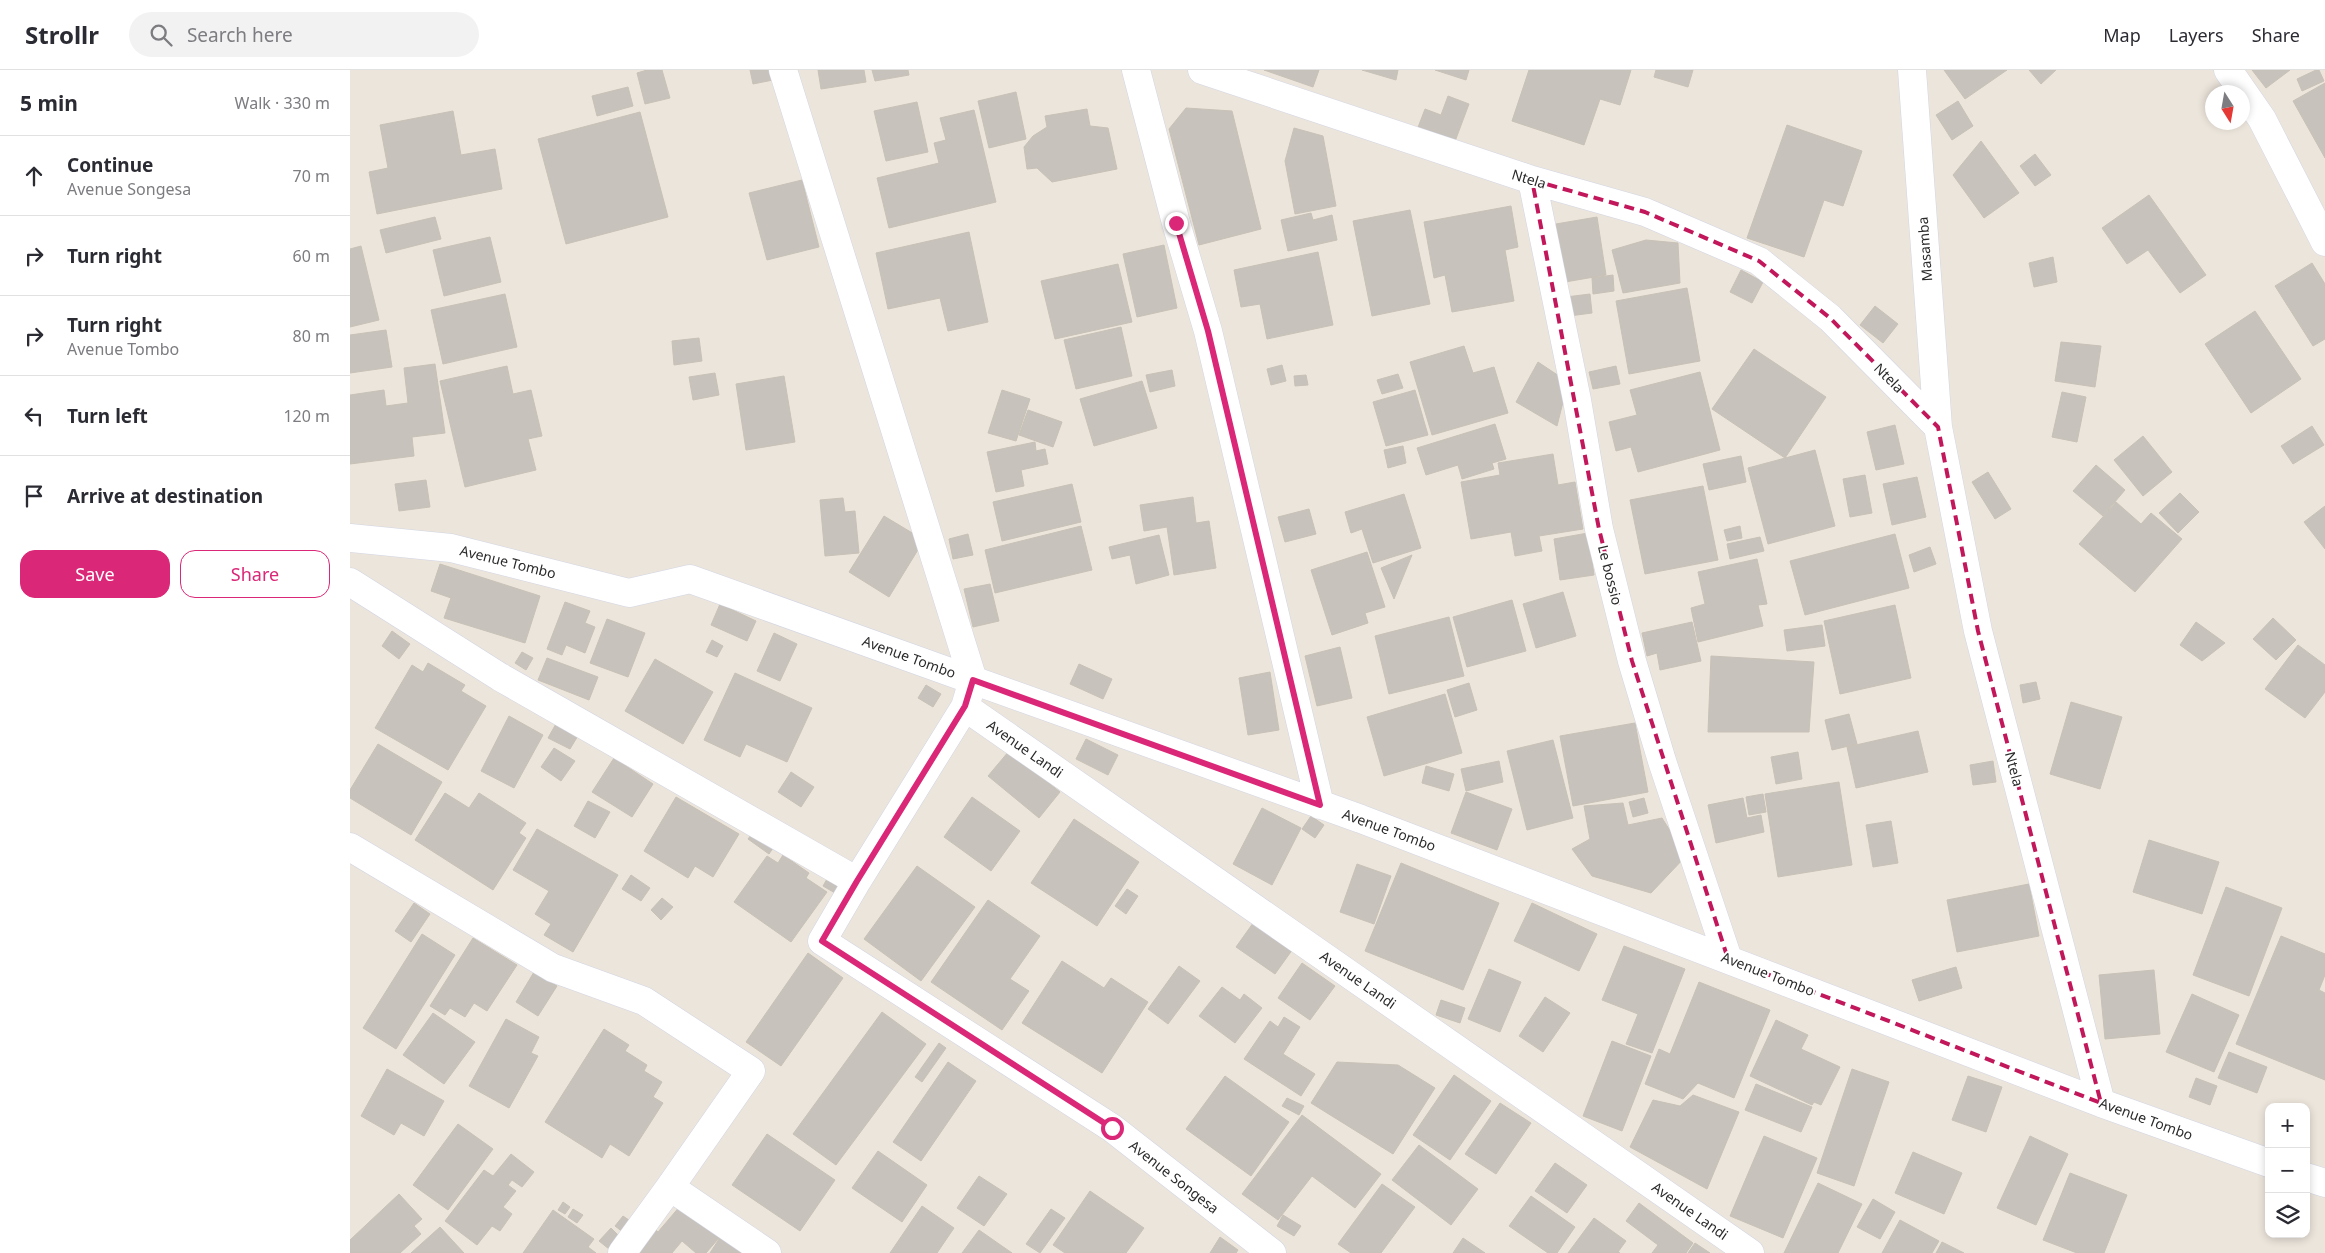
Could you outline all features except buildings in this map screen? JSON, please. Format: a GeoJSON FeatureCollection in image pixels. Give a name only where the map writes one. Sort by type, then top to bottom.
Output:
{"type":"FeatureCollection","features":[{"type":"Feature","properties":{"kind":"street"},"geometry":{"type":"LineString","coordinates":[[350,582],[500,677],[857,881],[965,706],[973,680],[783,70]]}},
{"type":"Feature","properties":{"kind":"street"},"geometry":{"type":"LineString","coordinates":[[1136,70],[1176,223],[1208,331],[1320,805]]}},
{"type":"Feature","properties":{"kind":"street","name":"Ntela"},"geometry":{"type":"LineString","coordinates":[[1202,70],[1532,180],[1645,212],[1759,262],[1830,318],[1938,427],[1978,631],[2101,1103]]}},
{"type":"Feature","properties":{"kind":"street","name":"Masamba"},"geometry":{"type":"LineString","coordinates":[[1912,70],[1938,427]]}},
{"type":"Feature","properties":{"kind":"street"},"geometry":{"type":"LineString","coordinates":[[2228,70],[2262,120],[2325,242]]}},
{"type":"Feature","properties":{"kind":"street","name":"Le bossio"},"geometry":{"type":"LineString","coordinates":[[1532,180],[1577,400],[1599,529],[1637,679],[1728,959]]}},
{"type":"Feature","properties":{"kind":"street","name":"Avenue Tombo"},"geometry":{"type":"LineString","coordinates":[[350,538],[452,548],[629,593],[690,579],[1361,819],[2101,1103],[2265,1162]]}},
{"type":"Feature","properties":{"kind":"street","name":"Avenue Landi"},"geometry":{"type":"LineString","coordinates":[[965,706],[1750,1253]]}},
{"type":"Feature","properties":{"kind":"street"},"geometry":{"type":"LineString","coordinates":[[350,847],[553,968],[644,1001],[751,1071],[622,1253]]}},
{"type":"Feature","properties":{"kind":"street","name":"Avenue Songesa"},"geometry":{"type":"LineString","coordinates":[[857,881],[822,941],[1112,1128],[1272,1253]]}},
{"type":"Feature","properties":{"kind":"street"},"geometry":{"type":"LineString","coordinates":[[2310,1178],[2325,1183]]}},
{"type":"Feature","properties":{"kind":"street"},"geometry":{"type":"LineString","coordinates":[[670,1187],[766,1253]]}},
{"type":"Feature","properties":{"kind":"highlighted area"},"geometry":{"type":"Polygon","coordinates":[[[1532,180],[1645,212],[1759,261],[1830,318],[1938,427],[1978,631],[2101,1103],[1728,959],[1632,661],[1599,529],[1532,180]]]}},
{"type":"Feature","properties":{"kind":"route"},"geometry":{"type":"LineString","coordinates":[[1112,1128],[822,941],[965,706],[973,680],[1320,805],[1208,331],[1176,223]]}}]}
